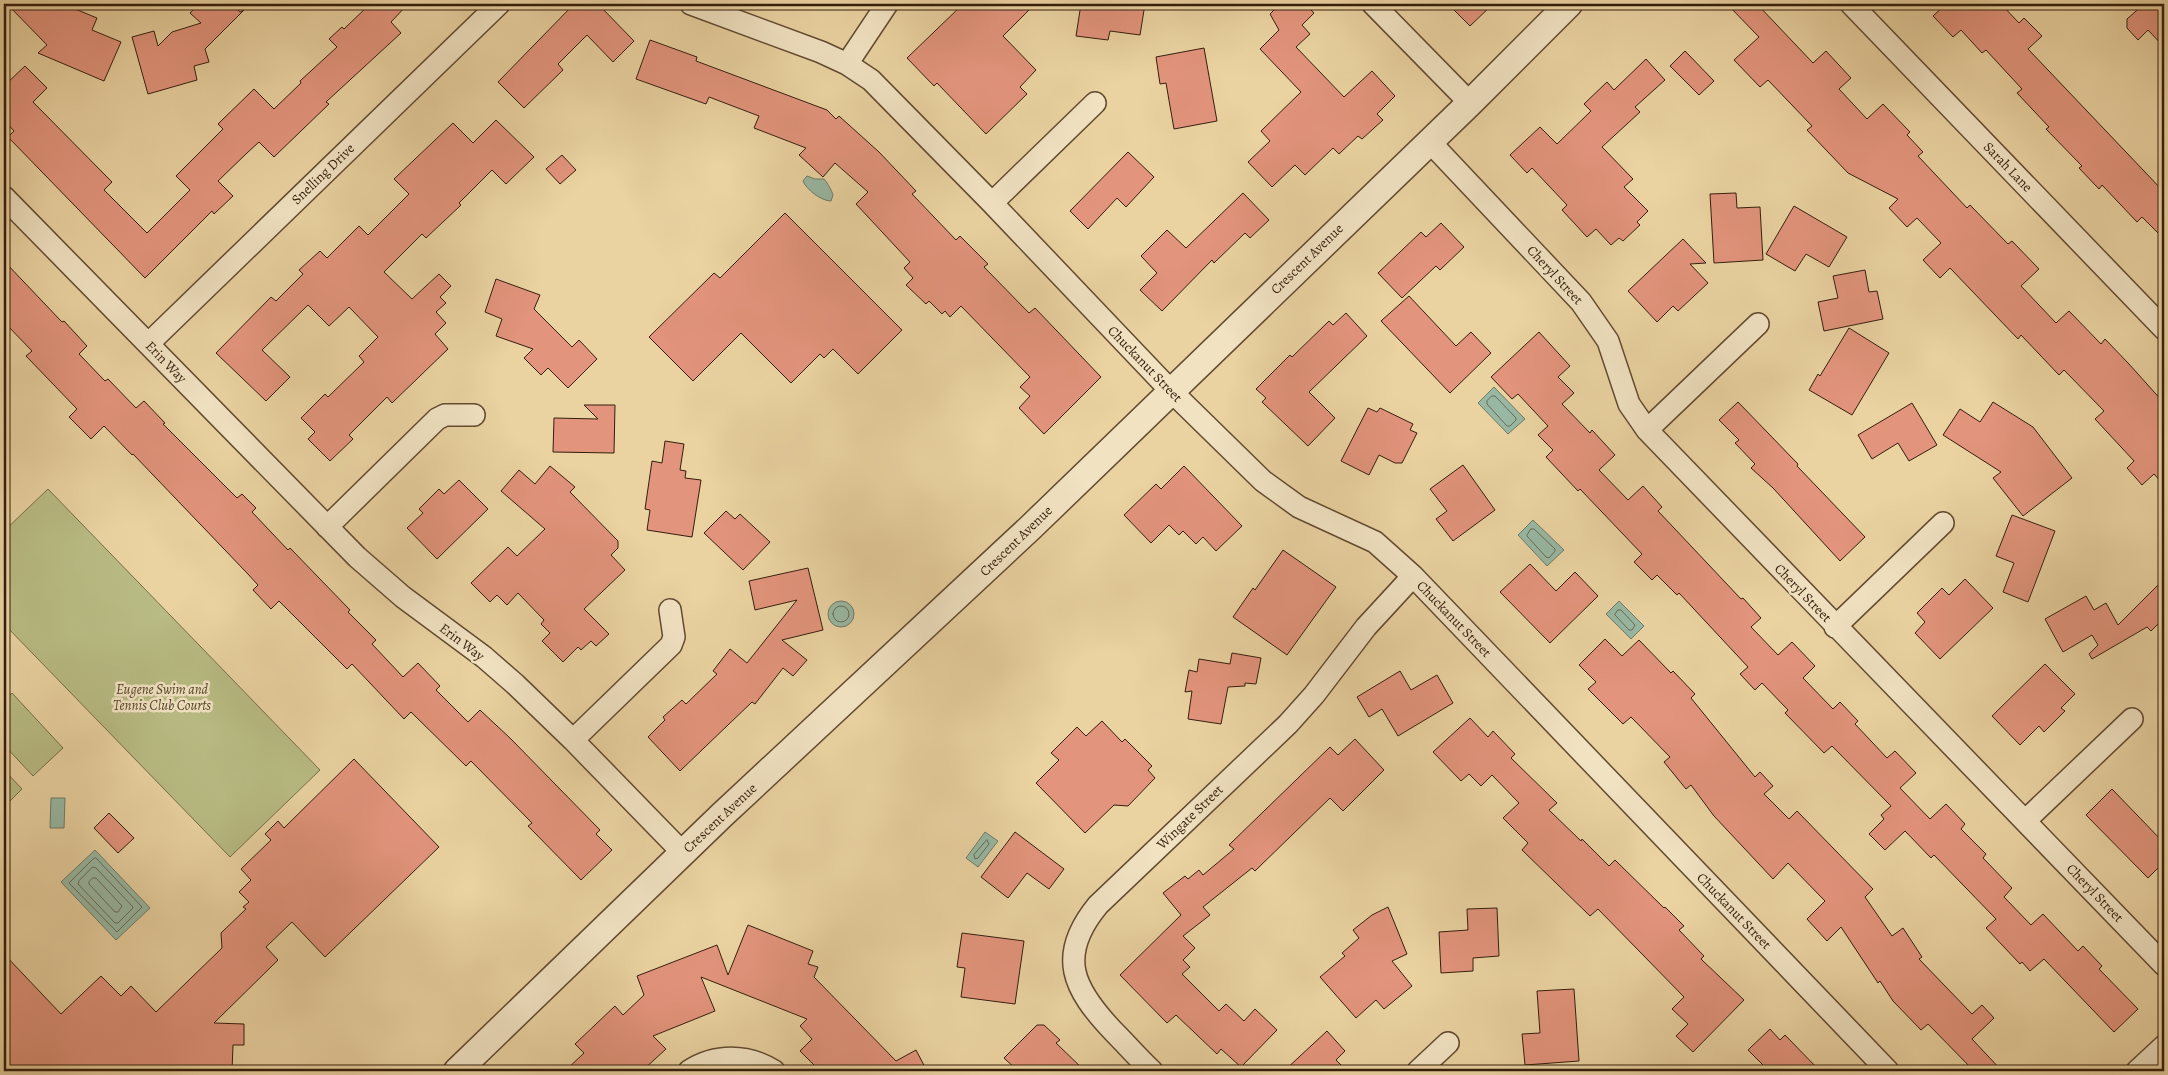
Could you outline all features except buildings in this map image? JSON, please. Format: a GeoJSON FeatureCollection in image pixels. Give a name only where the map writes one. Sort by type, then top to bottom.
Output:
{"type":"FeatureCollection","features":[{"type":"Feature","properties":{"kind":"street","name":"Snelling Drive"},"geometry":{"type":"LineString","coordinates":[[148,344],[499,4]]}},
{"type":"Feature","properties":{"kind":"street","name":"Chuckanut Street"},"geometry":{"type":"LineString","coordinates":[[691,4],[821,52],[846,64],[883,91],[1171,391],[1275,492],[1299,506],[1375,542],[1413,576],[1888,1071]]}},
{"type":"Feature","properties":{"kind":"street"},"geometry":{"type":"LineString","coordinates":[[846,64],[887,4]]}},
{"type":"Feature","properties":{"kind":"street"},"geometry":{"type":"LineString","coordinates":[[1373,4],[1470,103]]}},
{"type":"Feature","properties":{"kind":"street","name":"Crescent Avenue"},"geometry":{"type":"LineString","coordinates":[[457,1071],[683,853],[1023,535],[1470,103],[1569,4]]}},
{"type":"Feature","properties":{"kind":"street","name":"Sarah Lane"},"geometry":{"type":"LineString","coordinates":[[1851,4],[2164,329]]}},
{"type":"Feature","properties":{"kind":"street"},"geometry":{"type":"LineString","coordinates":[[992,203],[1094,103]]}},
{"type":"Feature","properties":{"kind":"street","name":"Cheryl Street"},"geometry":{"type":"LineString","coordinates":[[1429,141],[1581,302],[1608,341],[1629,404],[1647,430],[2164,965]]}},
{"type":"Feature","properties":{"kind":"street","name":"Erin Way"},"geometry":{"type":"LineString","coordinates":[[4,197],[357,558],[395,591],[498,668],[573,740],[683,853]]}},
{"type":"Feature","properties":{"kind":"street"},"geometry":{"type":"LineString","coordinates":[[1647,430],[1758,324]]}},
{"type":"Feature","properties":{"kind":"street"},"geometry":{"type":"LineString","coordinates":[[326,527],[437,420],[445,415],[474,415]]}},
{"type":"Feature","properties":{"kind":"street","name":"Cheryl Street"},"geometry":{"type":"LineString","coordinates":[[1836,626],[1942,523]]}},
{"type":"Feature","properties":{"kind":"street","name":"Wingate Street"},"geometry":{"type":"LineString","coordinates":[[1152,1071],[1094,1011],[1079,987],[1074,958],[1079,931],[1098,905],[1300,712],[1366,627],[1413,576]]}},
{"type":"Feature","properties":{"kind":"street"},"geometry":{"type":"LineString","coordinates":[[573,740],[670,645],[674,637],[670,610]]}},
{"type":"Feature","properties":{"kind":"street"},"geometry":{"type":"LineString","coordinates":[[2025,822],[2132,719]]}},
{"type":"Feature","properties":{"kind":"street"},"geometry":{"type":"LineString","coordinates":[[1418,1071],[1448,1043]]}},
{"type":"Feature","properties":{"kind":"street"},"geometry":{"type":"LineString","coordinates":[[2137,1071],[2164,1046]]}},
{"type":"Feature","properties":{"kind":"street"},"geometry":{"type":"LineString","coordinates":[[689,1071],[704,1062],[732,1058],[755,1062],[774,1071]]}},
{"type":"Feature","properties":{"kind":"green space","name":"Eugene Swim and Tennis Club Courts"},"geometry":{"type":"Polygon","coordinates":[[[48,489],[320,770],[230,857],[4,624],[4,531],[48,489]]]}},
{"type":"Feature","properties":{"kind":"green space"},"geometry":{"type":"Polygon","coordinates":[[[12,693],[63,748],[33,776],[4,745],[4,701],[12,693]]]}},
{"type":"Feature","properties":{"kind":"green space"},"geometry":{"type":"Polygon","coordinates":[[[4,770],[22,789],[4,807],[4,770]]]}},
{"type":"Feature","properties":{"kind":"water"},"geometry":{"type":"Polygon","coordinates":[[[807,176],[815,179],[824,179],[833,195],[831,201],[819,197],[807,188],[803,181],[807,176]]]}},
{"type":"Feature","properties":{"kind":"water"},"geometry":{"type":"Polygon","coordinates":[[[1494,387],[1525,419],[1508,434],[1478,403],[1494,387]]]}},
{"type":"Feature","properties":{"kind":"water"},"geometry":{"type":"Polygon","coordinates":[[[1533,520],[1564,550],[1547,566],[1518,535],[1533,520]]]}},
{"type":"Feature","properties":{"kind":"water"},"geometry":{"type":"Polygon","coordinates":[[[841,601],[850,605],[854,614],[850,623],[841,627],[832,623],[828,614],[832,605],[841,601]]]}},
{"type":"Feature","properties":{"kind":"water"},"geometry":{"type":"Polygon","coordinates":[[[1619,601],[1644,626],[1631,639],[1606,614],[1619,601]]]}},
{"type":"Feature","properties":{"kind":"water"},"geometry":{"type":"Polygon","coordinates":[[[51,798],[65,798],[64,828],[50,828],[51,798]]]}},
{"type":"Feature","properties":{"kind":"water"},"geometry":{"type":"Polygon","coordinates":[[[985,832],[998,841],[978,867],[966,858],[985,832]]]}},
{"type":"Feature","properties":{"kind":"water"},"geometry":{"type":"Polygon","coordinates":[[[95,850],[150,908],[116,940],[61,882],[95,850]]]}}]}
